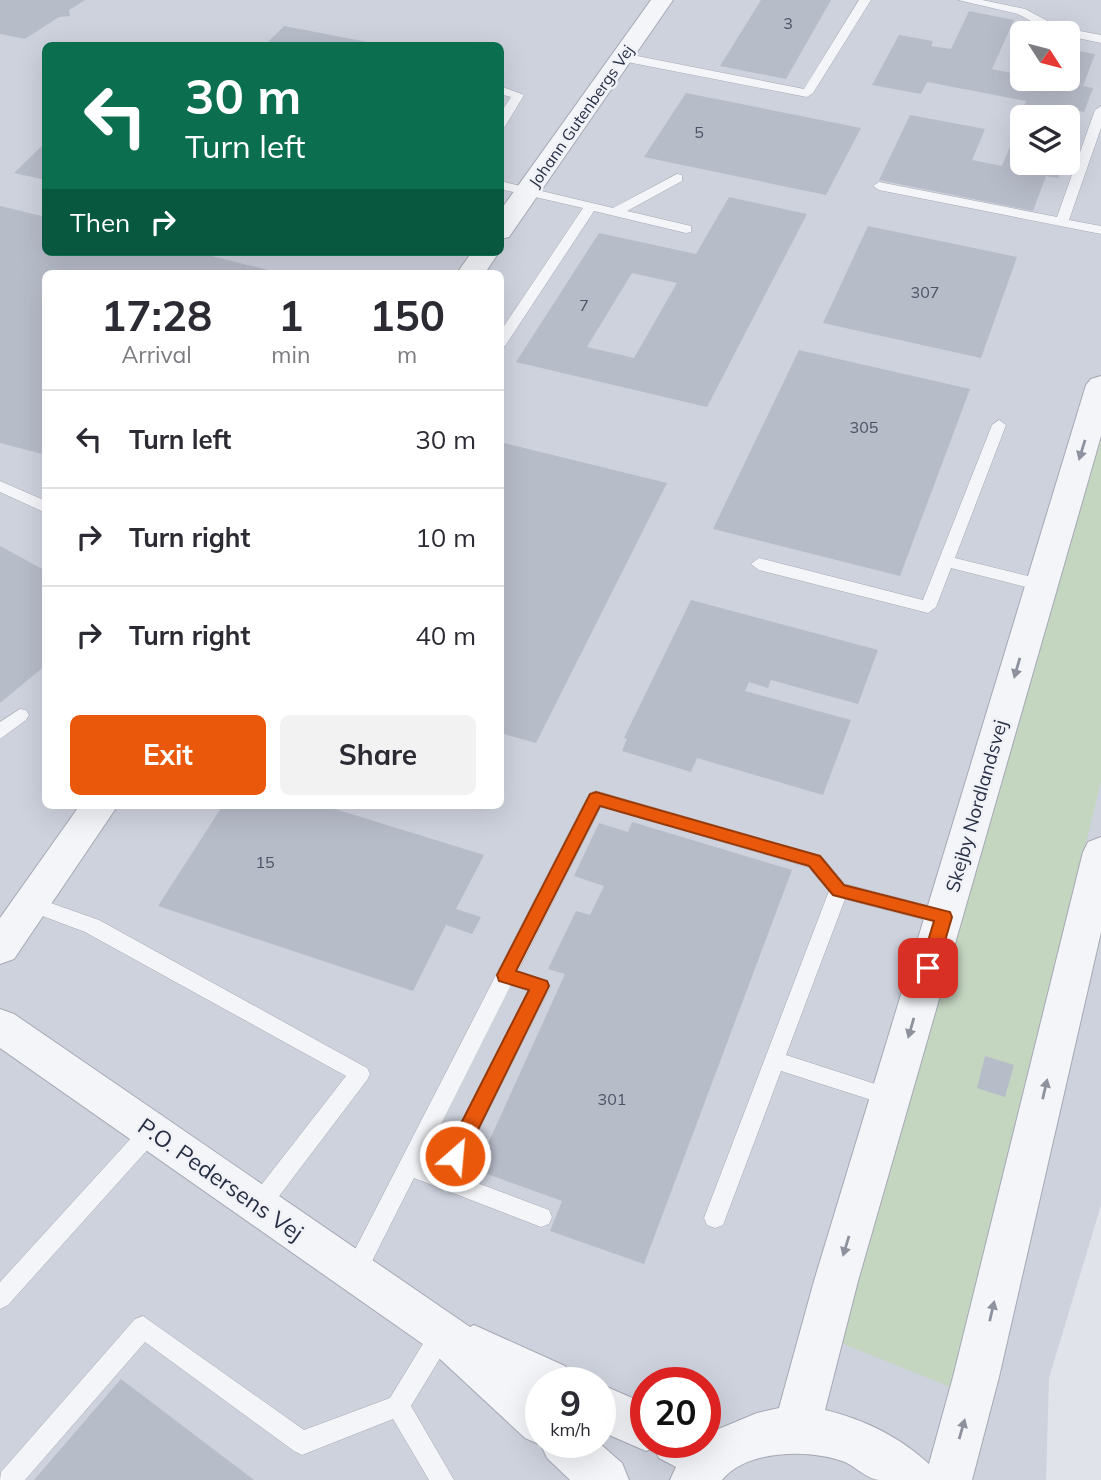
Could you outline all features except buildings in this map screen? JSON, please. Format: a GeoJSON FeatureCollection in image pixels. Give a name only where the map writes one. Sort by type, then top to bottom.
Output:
{"type":"FeatureCollection","features":[{"type":"Feature","properties":{"kind":"street","name":"Johann Gutenbergs Vej"},"geometry":{"type":"LineString","coordinates":[[504,225],[662,0]]}},
{"type":"Feature","properties":{"kind":"street","name":"Skejby Nordlandsvej"},"geometry":{"type":"LineString","coordinates":[[797,1429],[836,1281],[1101,385]]}},
{"type":"Feature","properties":{"kind":"street"},"geometry":{"type":"LineString","coordinates":[[0,948],[97,809]]}},
{"type":"Feature","properties":{"kind":"street"},"geometry":{"type":"LineString","coordinates":[[948,1480],[980,1364],[1101,852]]}},
{"type":"Feature","properties":{"kind":"street","name":"P.O. Pedersens Vej"},"geometry":{"type":"LineString","coordinates":[[0,1026],[443,1332],[525,1407]]}},
{"type":"Feature","properties":{"kind":"street","name":"P.O. Pedersens Vej"},"geometry":{"type":"LineString","coordinates":[[443,1332],[525,1371]]}},
{"type":"Feature","properties":{"kind":"street"},"geometry":{"type":"LineString","coordinates":[[693,1460],[751,1436],[797,1429],[838,1435],[876,1452],[912,1480]]}},
{"type":"Feature","properties":{"kind":"street"},"geometry":{"type":"LineString","coordinates":[[581,1458],[605,1480]]}},
{"type":"Feature","properties":{"kind":"lane"},"geometry":{"type":"LineString","coordinates":[[622,57],[807,93],[865,0]]}},
{"type":"Feature","properties":{"kind":"lane"},"geometry":{"type":"LineString","coordinates":[[964,0],[1021,11],[1055,30],[1101,39]]}},
{"type":"Feature","properties":{"kind":"lane"},"geometry":{"type":"LineString","coordinates":[[504,91],[518,95],[504,118]]}},
{"type":"Feature","properties":{"kind":"lane"},"geometry":{"type":"LineString","coordinates":[[1062,222],[1101,110]]}},
{"type":"Feature","properties":{"kind":"lane"},"geometry":{"type":"LineString","coordinates":[[615,212],[677,178]]}},
{"type":"Feature","properties":{"kind":"lane"},"geometry":{"type":"LineString","coordinates":[[504,185],[686,229]]}},
{"type":"Feature","properties":{"kind":"lane"},"geometry":{"type":"LineString","coordinates":[[878,186],[1101,230]]}},
{"type":"Feature","properties":{"kind":"lane"},"geometry":{"type":"LineString","coordinates":[[504,337],[590,207]]}},
{"type":"Feature","properties":{"kind":"lane"},"geometry":{"type":"LineString","coordinates":[[759,564],[928,607],[999,425]]}},
{"type":"Feature","properties":{"kind":"lane"},"geometry":{"type":"LineString","coordinates":[[0,486],[42,503]]}},
{"type":"Feature","properties":{"kind":"lane"},"geometry":{"type":"LineString","coordinates":[[946,561],[1042,585]]}},
{"type":"Feature","properties":{"kind":"lane"},"geometry":{"type":"LineString","coordinates":[[0,732],[20,715]]}},
{"type":"Feature","properties":{"kind":"lane"},"geometry":{"type":"LineString","coordinates":[[355,1272],[596,798],[814,861],[839,890],[944,917]]}},
{"type":"Feature","properties":{"kind":"lane"},"geometry":{"type":"LineString","coordinates":[[715,1218],[839,890]]}},
{"type":"Feature","properties":{"kind":"lane"},"geometry":{"type":"LineString","coordinates":[[31,904],[92,926],[360,1074],[259,1205]]}},
{"type":"Feature","properties":{"kind":"lane"},"geometry":{"type":"LineString","coordinates":[[443,1180],[540,986],[505,975]]}},
{"type":"Feature","properties":{"kind":"lane"},"geometry":{"type":"LineString","coordinates":[[773,1060],[890,1097]]}},
{"type":"Feature","properties":{"kind":"lane"},"geometry":{"type":"LineString","coordinates":[[0,1298],[151,1131]]}},
{"type":"Feature","properties":{"kind":"lane"},"geometry":{"type":"LineString","coordinates":[[408,1166],[541,1217]]}},
{"type":"Feature","properties":{"kind":"lane"},"geometry":{"type":"LineString","coordinates":[[9,1480],[143,1327],[302,1443],[398,1406],[443,1332]]}},
{"type":"Feature","properties":{"kind":"lane"},"geometry":{"type":"LineString","coordinates":[[398,1406],[442,1480]]}},
{"type":"Feature","properties":{"kind":"shaded area"},"geometry":{"type":"Polygon","coordinates":[[[0,0],[1101,0],[1101,1205],[1049,1378],[1046,1480],[0,1480],[0,0]]]}},
{"type":"Feature","properties":{"kind":"green space"},"geometry":{"type":"Polygon","coordinates":[[[1101,424],[1101,781],[953,1388],[836,1341],[1101,424]]]}},
{"type":"Feature","properties":{"kind":"route"},"geometry":{"type":"LineString","coordinates":[[455,1156],[540,986],[505,975],[596,798],[814,861],[839,890],[944,917],[928,968]]}}]}
